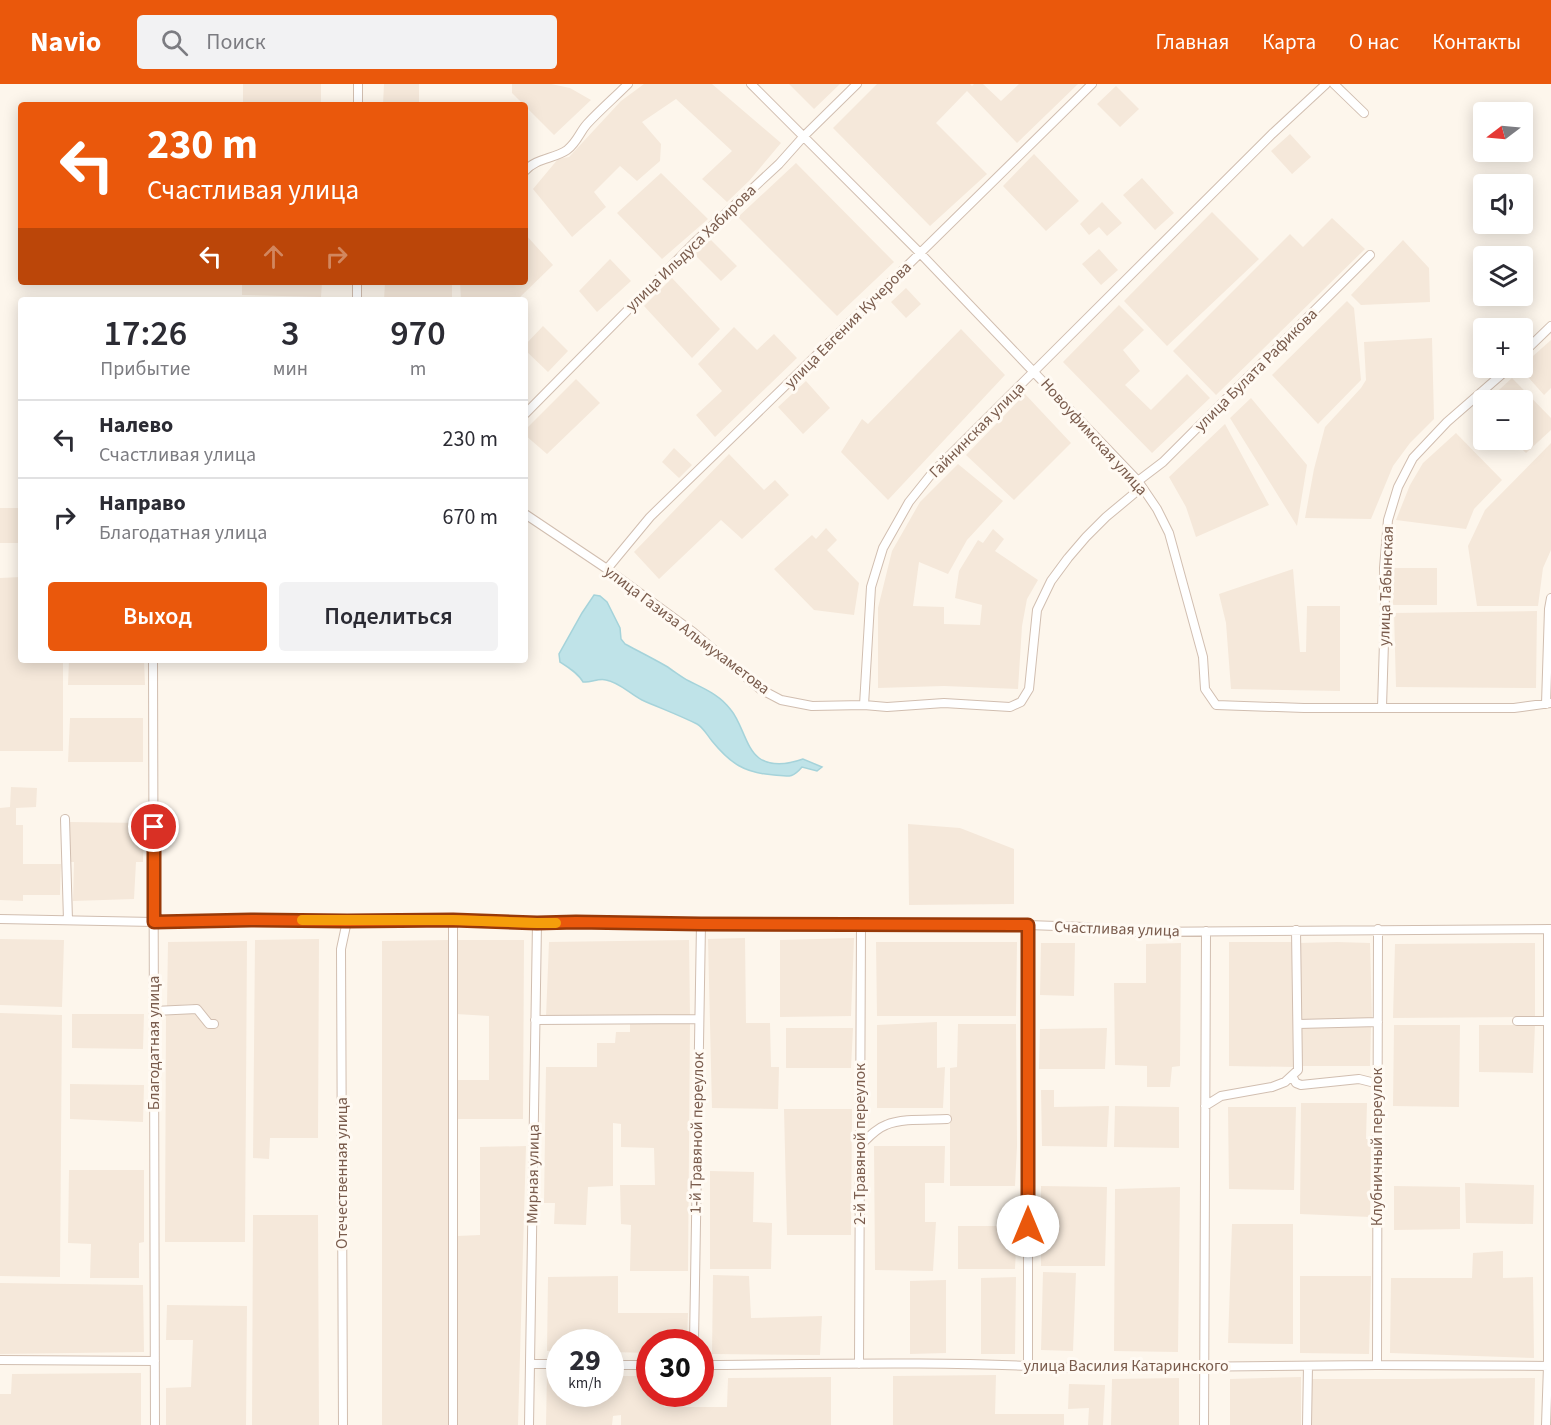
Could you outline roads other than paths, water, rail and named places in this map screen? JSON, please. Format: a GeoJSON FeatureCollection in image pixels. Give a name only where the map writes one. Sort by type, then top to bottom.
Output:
{"type":"FeatureCollection","features":[{"type":"Feature","properties":{"kind":"street"},"geometry":{"type":"LineString","coordinates":[[358,84],[358,102]]}},
{"type":"Feature","properties":{"kind":"street"},"geometry":{"type":"LineString","coordinates":[[528,167],[564,152],[573,145],[585,126],[628,84]]}},
{"type":"Feature","properties":{"kind":"street","name":"Новоуфимская улица"},"geometry":{"type":"LineString","coordinates":[[750,84],[920,253],[1140,484],[1157,509],[1169,533],[1203,657],[1205,689],[1216,705],[1304,708],[1514,708],[1548,704]]}},
{"type":"Feature","properties":{"kind":"street","name":"улица Ильдуса Хабирова"},"geometry":{"type":"LineString","coordinates":[[528,411],[694,242],[779,164],[804,136],[858,84]]}},
{"type":"Feature","properties":{"kind":"street","name":"улица Евгения Кучерова"},"geometry":{"type":"LineString","coordinates":[[607,569],[650,517],[1092,84]]}},
{"type":"Feature","properties":{"kind":"street","name":"Гайнинская улица"},"geometry":{"type":"LineString","coordinates":[[864,705],[871,587],[883,548],[909,502],[933,472],[1272,134],[1326,84]]}},
{"type":"Feature","properties":{"kind":"street"},"geometry":{"type":"LineString","coordinates":[[1334,84],[1364,113]]}},
{"type":"Feature","properties":{"kind":"street","name":"улица Булата Рафикова"},"geometry":{"type":"LineString","coordinates":[[864,705],[887,707],[944,703],[1010,706],[1021,702],[1029,689],[1038,610],[1051,581],[1068,558],[1086,537],[1370,255]]}},
{"type":"Feature","properties":{"kind":"street"},"geometry":{"type":"LineString","coordinates":[[1533,343],[1551,326]]}},
{"type":"Feature","properties":{"kind":"street","name":"улица Табынская"},"geometry":{"type":"LineString","coordinates":[[1382,707],[1384,568],[1388,520],[1398,487],[1413,458],[1447,422],[1498,378]]}},
{"type":"Feature","properties":{"kind":"street","name":"улица Газиза Альмухаметова"},"geometry":{"type":"LineString","coordinates":[[528,516],[607,569],[693,632],[760,689],[781,700],[813,706],[864,705]]}},
{"type":"Feature","properties":{"kind":"street"},"geometry":{"type":"LineString","coordinates":[[1548,704],[1551,598]]}},
{"type":"Feature","properties":{"kind":"street","name":"Благодатная улица"},"geometry":{"type":"LineString","coordinates":[[153,663],[155,1425]]}},
{"type":"Feature","properties":{"kind":"street"},"geometry":{"type":"LineString","coordinates":[[65,819],[68,920]]}},
{"type":"Feature","properties":{"kind":"street","name":"Счастливая улица"},"geometry":{"type":"LineString","coordinates":[[0,919],[154,922],[453,920],[537,923],[1028,925],[1085,927],[1130,932],[1550,929]]}},
{"type":"Feature","properties":{"kind":"street"},"geometry":{"type":"LineString","coordinates":[[453,920],[453,1425]]}},
{"type":"Feature","properties":{"kind":"street","name":"Отечественная улица"},"geometry":{"type":"LineString","coordinates":[[343,1425],[341,949],[347,921]]}},
{"type":"Feature","properties":{"kind":"street","name":"Мирная улица"},"geometry":{"type":"LineString","coordinates":[[529,1425],[537,923]]}},
{"type":"Feature","properties":{"kind":"street","name":"1-й Травяной переулок"},"geometry":{"type":"LineString","coordinates":[[694,1329],[701,924]]}},
{"type":"Feature","properties":{"kind":"street","name":"2-й Травяной переулок"},"geometry":{"type":"LineString","coordinates":[[859,1364],[861,925]]}},
{"type":"Feature","properties":{"kind":"street"},"geometry":{"type":"LineString","coordinates":[[1028,925],[1028,1365]]}},
{"type":"Feature","properties":{"kind":"street","name":"Клубничный переулок"},"geometry":{"type":"LineString","coordinates":[[1377,1365],[1378,929]]}},
{"type":"Feature","properties":{"kind":"street"},"geometry":{"type":"LineString","coordinates":[[1546,1425],[1549,1366],[1550,929]]}},
{"type":"Feature","properties":{"kind":"street"},"geometry":{"type":"LineString","coordinates":[[1205,1106],[1221,1096],[1272,1087],[1285,1082],[1298,1070],[1296,930]]}},
{"type":"Feature","properties":{"kind":"street"},"geometry":{"type":"LineString","coordinates":[[1204,1425],[1206,931]]}},
{"type":"Feature","properties":{"kind":"street"},"geometry":{"type":"LineString","coordinates":[[154,1011],[197,1010],[209,1024],[214,1024]]}},
{"type":"Feature","properties":{"kind":"street"},"geometry":{"type":"LineString","coordinates":[[535,1020],[699,1019]]}},
{"type":"Feature","properties":{"kind":"street"},"geometry":{"type":"LineString","coordinates":[[1517,1022],[1548,1021]]}},
{"type":"Feature","properties":{"kind":"street"},"geometry":{"type":"LineString","coordinates":[[1298,1024],[1378,1022]]}},
{"type":"Feature","properties":{"kind":"street"},"geometry":{"type":"LineString","coordinates":[[1292,1076],[1296,1083],[1301,1085],[1359,1079],[1375,1083],[1377,1088]]}},
{"type":"Feature","properties":{"kind":"street"},"geometry":{"type":"LineString","coordinates":[[860,1146],[885,1125],[901,1121],[947,1119]]}},
{"type":"Feature","properties":{"kind":"street"},"geometry":{"type":"LineString","coordinates":[[0,1360],[155,1360]]}},
{"type":"Feature","properties":{"kind":"street"},"geometry":{"type":"LineString","coordinates":[[530,1364],[546,1364]]}},
{"type":"Feature","properties":{"kind":"street","name":"улица Василия Катаринского"},"geometry":{"type":"LineString","coordinates":[[714,1365],[1028,1365],[1075,1368],[1549,1366]]}},
{"type":"Feature","properties":{"kind":"street"},"geometry":{"type":"LineString","coordinates":[[1307,1425],[1308,1366]]}},
{"type":"Feature","properties":{"kind":"water"},"geometry":{"type":"Polygon","coordinates":[[[594,595],[600,596],[607,602],[625,644],[722,700],[735,715],[751,749],[759,758],[769,763],[781,764],[803,759],[822,767],[817,771],[802,767],[792,775],[786,776],[754,772],[732,761],[697,724],[642,700],[611,681],[583,682],[576,673],[560,662],[559,654],[594,595]]]}}]}
